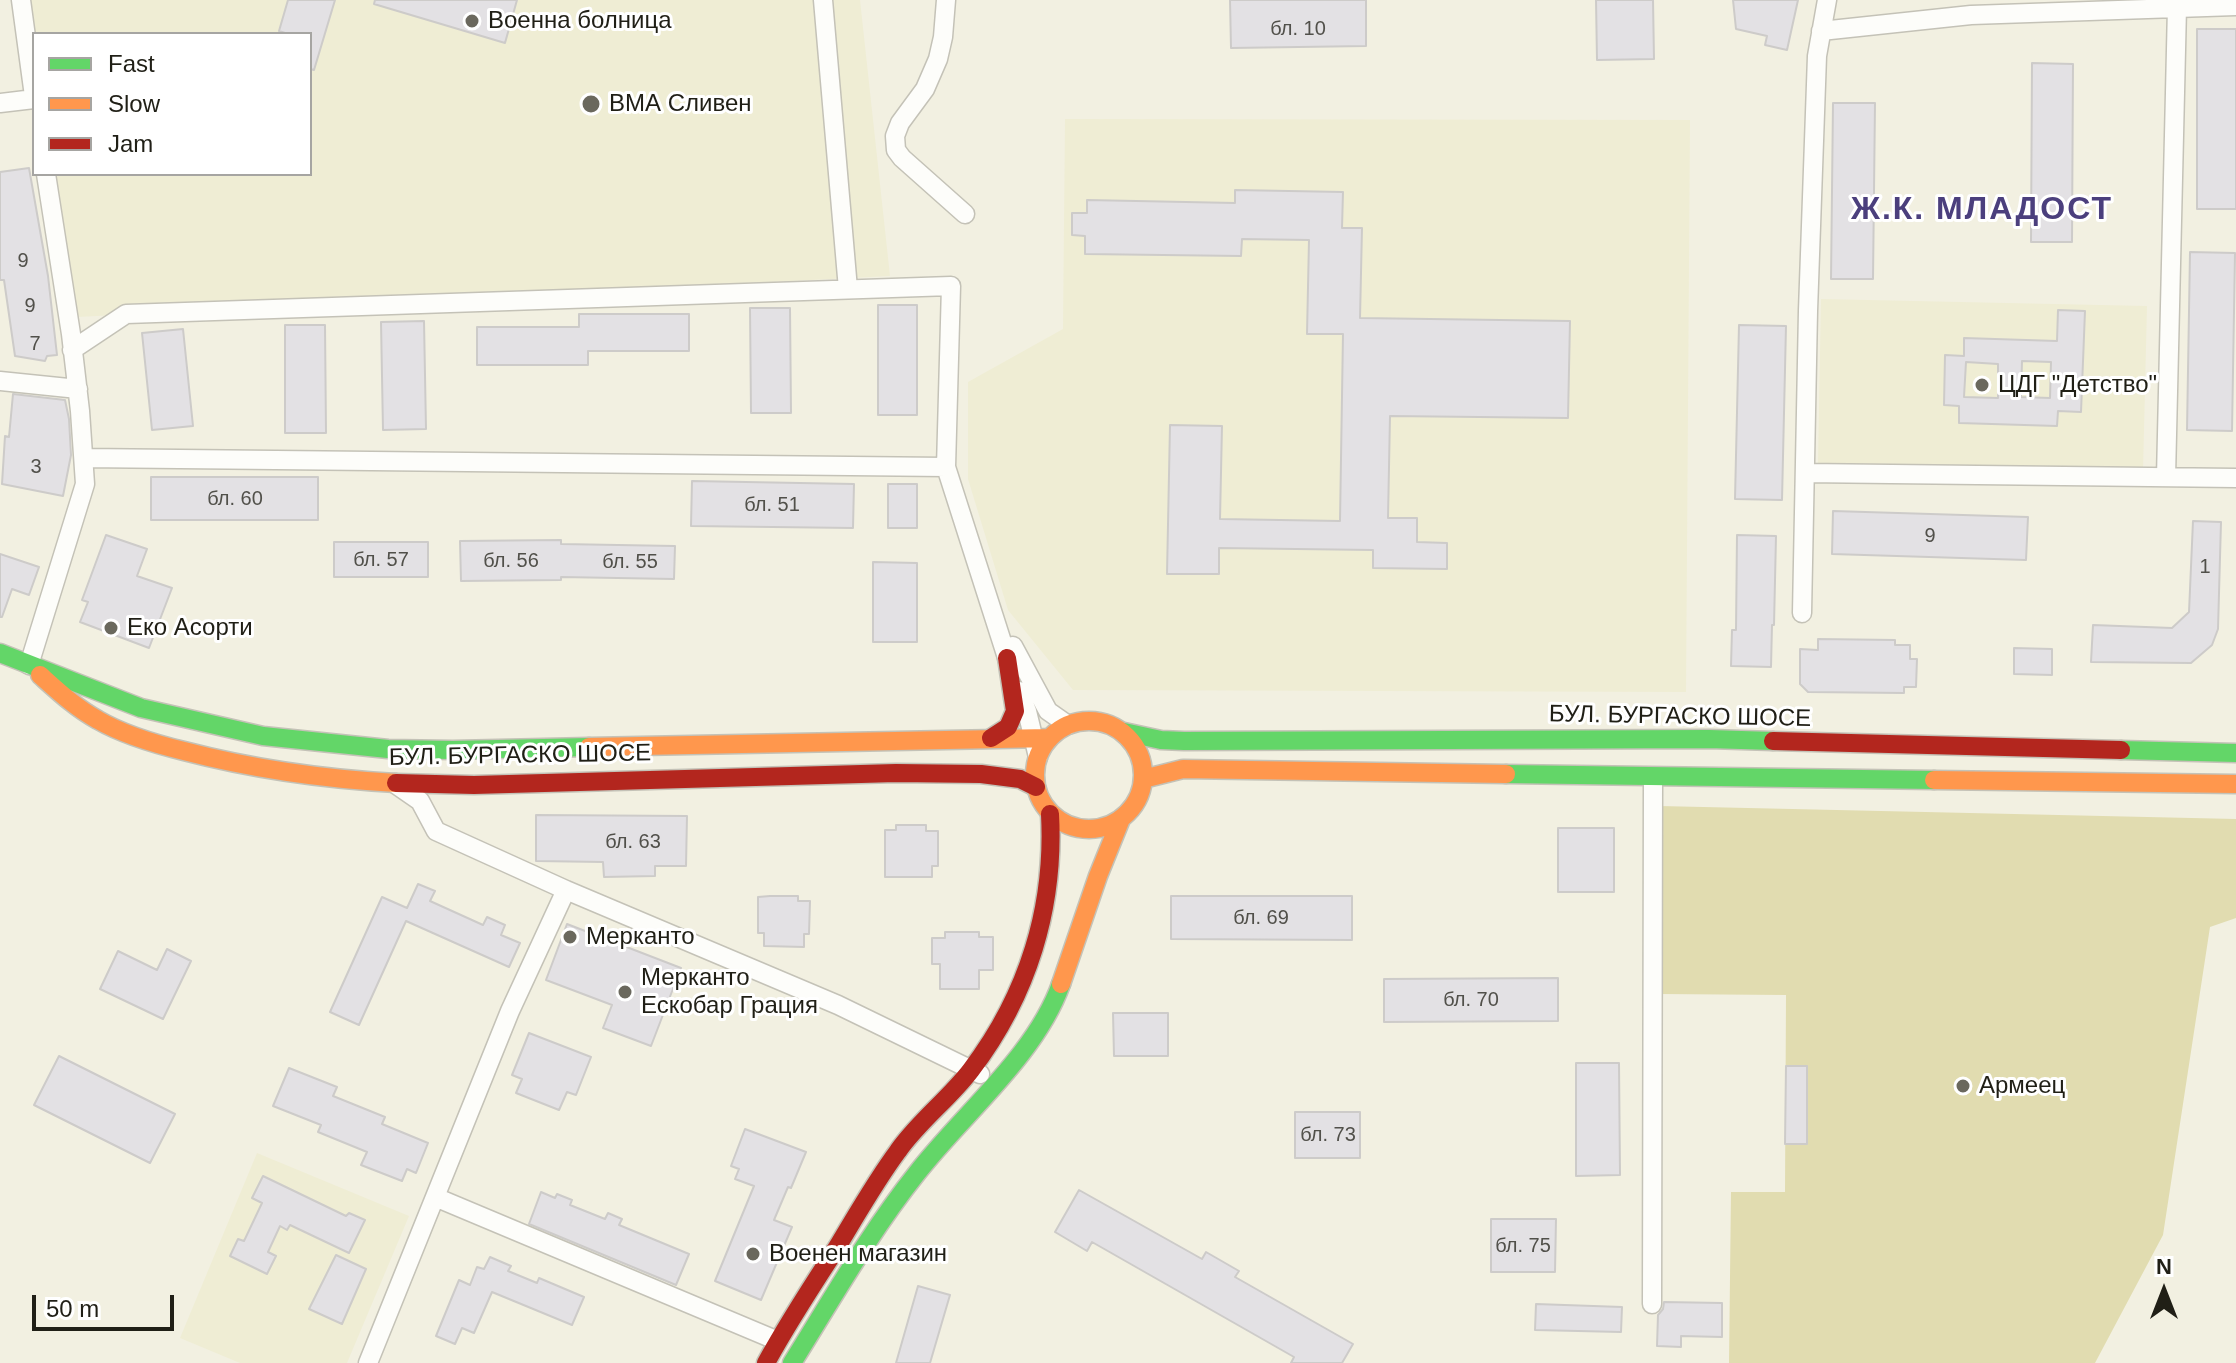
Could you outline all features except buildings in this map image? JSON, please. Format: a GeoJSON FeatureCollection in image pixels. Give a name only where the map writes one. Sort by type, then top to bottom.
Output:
{"type":"FeatureCollection","features":[{"type":"Feature","properties":{"kind":"main road","name":"БУЛ. БУРГАСКО ШОСЕ"},"geometry":{"type":"LineString","coordinates":[[0,653],[141,708],[263,736],[388,749],[991,738],[1040,744]]}},
{"type":"Feature","properties":{"kind":"main road"},"geometry":{"type":"LineString","coordinates":[[991,738],[1008,727],[1015,711],[1007,658]]}},
{"type":"Feature","properties":{"kind":"main road","name":"БУЛ. БУРГАСКО ШОСЕ"},"geometry":{"type":"LineString","coordinates":[[29,665],[73,705],[101,722],[149,742],[273,770],[394,783],[474,785],[896,773],[981,774],[1020,779],[1036,787]]}},
{"type":"Feature","properties":{"kind":"main road"},"geometry":{"type":"LineString","coordinates":[[1082,721],[1097,721],[1124,732],[1135,745],[1142,761],[1143,779],[1132,809],[1107,827],[1086,830],[1066,825],[1050,814],[1036,787],[1040,744],[1068,725],[1082,721]]}},
{"type":"Feature","properties":{"kind":"main road","name":"БУЛ. БУРГАСКО ШОСЕ"},"geometry":{"type":"LineString","coordinates":[[1124,732],[1172,741],[1693,739],[2236,753]]}},
{"type":"Feature","properties":{"kind":"main road"},"geometry":{"type":"LineString","coordinates":[[1143,779],[1183,769],[2236,784]]}},
{"type":"Feature","properties":{"kind":"main road"},"geometry":{"type":"LineString","coordinates":[[766,1363],[900,1147],[971,1069],[1006,1017],[1018,992],[1045,908],[1053,832],[1050,814]]}},
{"type":"Feature","properties":{"kind":"main road"},"geometry":{"type":"LineString","coordinates":[[792,1363],[893,1204],[1036,1036],[1058,992],[1121,819]]}},
{"type":"Feature","properties":{"kind":"street"},"geometry":{"type":"LineString","coordinates":[[21,0],[32,83]]}},
{"type":"Feature","properties":{"kind":"street"},"geometry":{"type":"LineString","coordinates":[[823,0],[848,289]]}},
{"type":"Feature","properties":{"kind":"street"},"geometry":{"type":"LineString","coordinates":[[1802,613],[1817,56],[1827,0]]}},
{"type":"Feature","properties":{"kind":"street"},"geometry":{"type":"LineString","coordinates":[[945,1],[938,59],[925,89],[900,123],[895,136],[896,150],[965,214]]}},
{"type":"Feature","properties":{"kind":"street"},"geometry":{"type":"LineString","coordinates":[[1821,31],[1971,15],[2236,6]]}},
{"type":"Feature","properties":{"kind":"street"},"geometry":{"type":"LineString","coordinates":[[2166,477],[2177,7]]}},
{"type":"Feature","properties":{"kind":"street"},"geometry":{"type":"LineString","coordinates":[[0,103],[32,98]]}},
{"type":"Feature","properties":{"kind":"street"},"geometry":{"type":"LineString","coordinates":[[29,665],[85,484],[78,389],[46,176]]}},
{"type":"Feature","properties":{"kind":"street"},"geometry":{"type":"LineString","coordinates":[[72,350],[126,314],[951,286],[946,467],[1007,658],[1040,744]]}},
{"type":"Feature","properties":{"kind":"street"},"geometry":{"type":"LineString","coordinates":[[0,381],[78,389]]}},
{"type":"Feature","properties":{"kind":"street"},"geometry":{"type":"LineString","coordinates":[[84,458],[946,467]]}},
{"type":"Feature","properties":{"kind":"street"},"geometry":{"type":"LineString","coordinates":[[1805,473],[2236,478]]}},
{"type":"Feature","properties":{"kind":"street"},"geometry":{"type":"LineString","coordinates":[[987,597],[1048,711],[1068,725]]}},
{"type":"Feature","properties":{"kind":"street"},"geometry":{"type":"LineString","coordinates":[[1652,1304],[1653,777]]}},
{"type":"Feature","properties":{"kind":"street"},"geometry":{"type":"LineString","coordinates":[[394,783],[420,801],[436,831],[566,890],[838,1005],[996,1080]]}},
{"type":"Feature","properties":{"kind":"street"},"geometry":{"type":"LineString","coordinates":[[436,831],[436,810],[440,801],[455,788],[474,785]]}},
{"type":"Feature","properties":{"kind":"street"},"geometry":{"type":"LineString","coordinates":[[368,1363],[510,1011],[566,890]]}},
{"type":"Feature","properties":{"kind":"street"},"geometry":{"type":"LineString","coordinates":[[435,1197],[778,1341]]}},
{"type":"Feature","properties":{"kind":"shaded area","name":"ВМА Сливен"},"geometry":{"type":"Polygon","coordinates":[[[30,0],[860,0],[890,276],[77,317],[54,176],[312,176],[312,32],[35,32],[30,0]]]}},
{"type":"Feature","properties":{"kind":"shaded area"},"geometry":{"type":"Polygon","coordinates":[[[1065,119],[1690,120],[1686,692],[1073,690],[1008,610],[968,479],[968,382],[1063,329],[1065,119]]]}},
{"type":"Feature","properties":{"kind":"shaded area","name":"ЦДГ \"Детство\""},"geometry":{"type":"Polygon","coordinates":[[[1821,299],[2147,306],[2143,471],[1818,463],[1821,299]]]}},
{"type":"Feature","properties":{"kind":"shaded area","name":"Армеец"},"geometry":{"type":"Polygon","coordinates":[[[1659,806],[2236,819],[2236,918],[2210,927],[2163,1235],[2095,1363],[1729,1363],[1731,1192],[1785,1192],[1786,995],[1659,994],[1659,806]]]}},
{"type":"Feature","properties":{"kind":"shaded area"},"geometry":{"type":"Polygon","coordinates":[[[257,1153],[409,1216],[347,1363],[240,1363],[180,1338],[257,1153]]]}},
{"type":"Feature","properties":{"kind":"traffic: fast"},"geometry":{"type":"LineString","coordinates":[[0,653],[141,708],[263,736],[388,749],[589,747]]}},
{"type":"Feature","properties":{"kind":"traffic: fast"},"geometry":{"type":"LineString","coordinates":[[1124,732],[1161,740],[1184,741],[1773,741]]}},
{"type":"Feature","properties":{"kind":"traffic: fast"},"geometry":{"type":"LineString","coordinates":[[2121,750],[2236,753]]}},
{"type":"Feature","properties":{"kind":"traffic: fast"},"geometry":{"type":"LineString","coordinates":[[1506,774],[1934,780]]}},
{"type":"Feature","properties":{"kind":"traffic: fast"},"geometry":{"type":"LineString","coordinates":[[792,1363],[883,1219],[935,1151],[1017,1059],[1050,1010],[1061,984]]}},
{"type":"Feature","properties":{"kind":"traffic: slow"},"geometry":{"type":"LineString","coordinates":[[40,675],[90,715],[151,742],[263,768],[396,783]]}},
{"type":"Feature","properties":{"kind":"traffic: slow"},"geometry":{"type":"LineString","coordinates":[[1089,721],[1110,725],[1127,737],[1139,754],[1143,775],[1139,796],[1127,813],[1110,825],[1089,829],[1068,825],[1051,813],[1039,796],[1035,775],[1039,754],[1051,737],[1068,725],[1089,721]]}},
{"type":"Feature","properties":{"kind":"traffic: slow"},"geometry":{"type":"LineString","coordinates":[[589,747],[1048,738]]}},
{"type":"Feature","properties":{"kind":"traffic: slow"},"geometry":{"type":"LineString","coordinates":[[1143,779],[1183,769],[1506,774]]}},
{"type":"Feature","properties":{"kind":"traffic: slow"},"geometry":{"type":"LineString","coordinates":[[1934,780],[2236,784]]}},
{"type":"Feature","properties":{"kind":"traffic: slow"},"geometry":{"type":"LineString","coordinates":[[1061,984],[1121,819]]}},
{"type":"Feature","properties":{"kind":"traffic: jam"},"geometry":{"type":"LineString","coordinates":[[991,738],[1008,727],[1015,711],[1007,658]]}},
{"type":"Feature","properties":{"kind":"traffic: jam"},"geometry":{"type":"LineString","coordinates":[[1773,741],[2121,750]]}},
{"type":"Feature","properties":{"kind":"traffic: jam"},"geometry":{"type":"LineString","coordinates":[[396,783],[474,785],[896,773],[981,774],[1020,779],[1036,787]]}},
{"type":"Feature","properties":{"kind":"traffic: jam"},"geometry":{"type":"LineString","coordinates":[[766,1363],[890,1163],[906,1140],[971,1070],[1008,1011],[1034,949],[1042,916],[1048,883],[1050,814]]}},
{"type":"Feature","properties":{"kind":"place","name":"Военна болница"},"geometry":{"type":"Point","coordinates":[472,21]}},
{"type":"Feature","properties":{"kind":"place","name":"ВМА Сливен"},"geometry":{"type":"Point","coordinates":[591,104]}},
{"type":"Feature","properties":{"kind":"place","name":"ЦДГ \"Детство\""},"geometry":{"type":"Point","coordinates":[1982,385]}},
{"type":"Feature","properties":{"kind":"place","name":"Еко Асорти"},"geometry":{"type":"Point","coordinates":[111,628]}},
{"type":"Feature","properties":{"kind":"place","name":"Мерканто"},"geometry":{"type":"Point","coordinates":[570,937]}},
{"type":"Feature","properties":{"kind":"place","name":"Мерканто Ескобар Грация"},"geometry":{"type":"Point","coordinates":[625,992]}},
{"type":"Feature","properties":{"kind":"place","name":"Армеец"},"geometry":{"type":"Point","coordinates":[1963,1086]}},
{"type":"Feature","properties":{"kind":"place","name":"Военен магазин"},"geometry":{"type":"Point","coordinates":[753,1254]}},
{"type":"Feature","properties":{"kind":"district","name":"Ж.К. МЛАДОСТ"},"geometry":{"type":"Point","coordinates":[1982,210]}}]}
